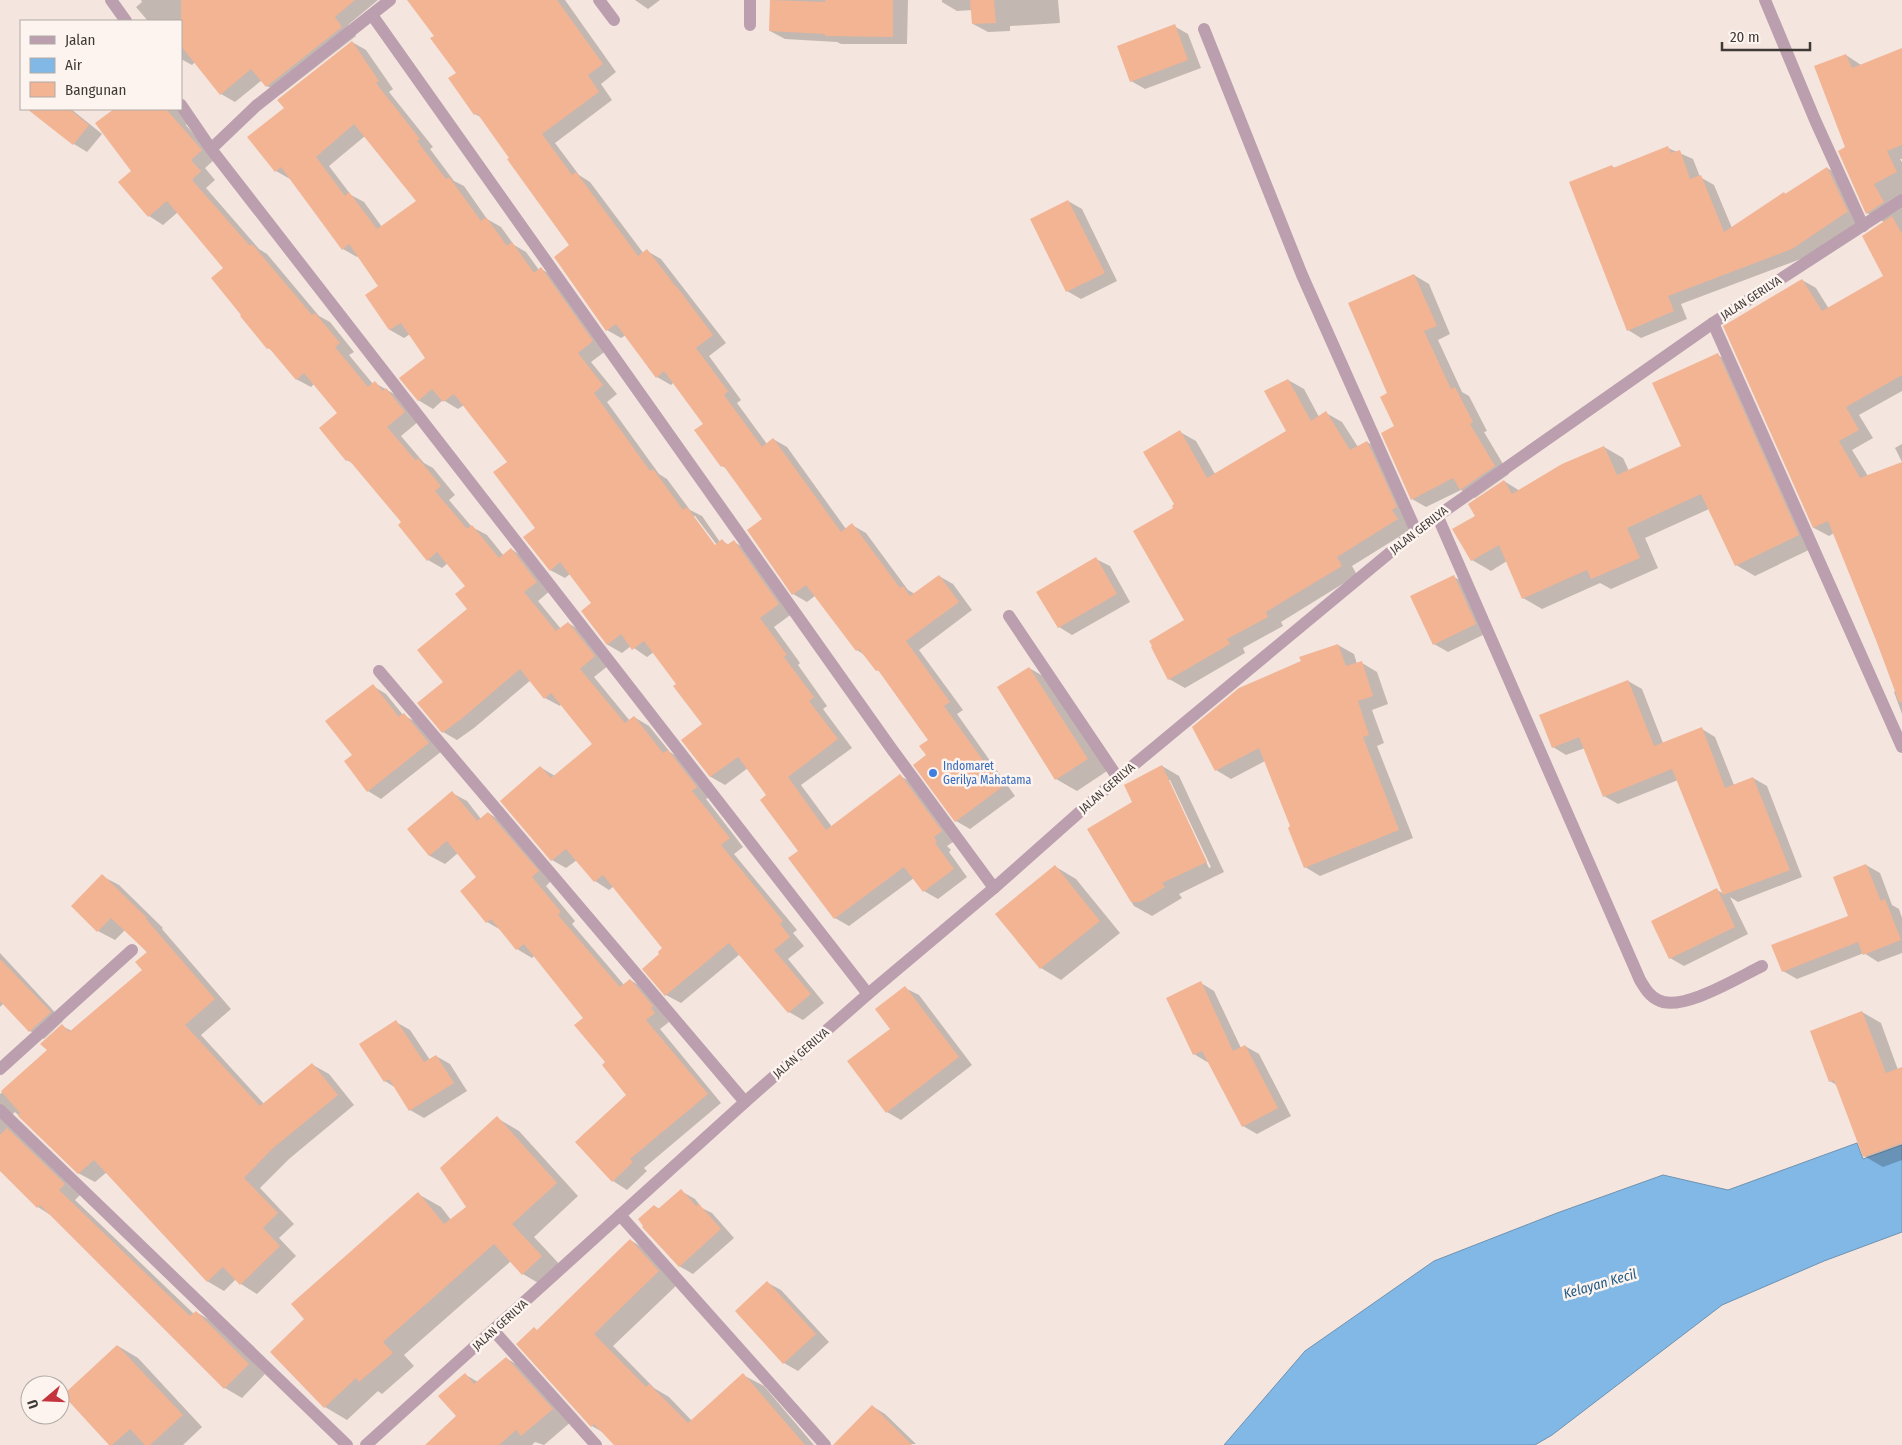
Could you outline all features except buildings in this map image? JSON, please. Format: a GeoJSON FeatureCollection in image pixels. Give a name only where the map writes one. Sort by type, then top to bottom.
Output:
{"type":"FeatureCollection","features":[{"type":"Feature","properties":{"kind":"street"},"geometry":{"type":"LineString","coordinates":[[210,149],[256,106],[390,0]]}},
{"type":"Feature","properties":{"kind":"street"},"geometry":{"type":"LineString","coordinates":[[599,0],[614,20]]}},
{"type":"Feature","properties":{"kind":"street"},"geometry":{"type":"LineString","coordinates":[[750,0],[750,25]]}},
{"type":"Feature","properties":{"kind":"street"},"geometry":{"type":"LineString","coordinates":[[1765,0],[1815,120],[1863,226]]}},
{"type":"Feature","properties":{"kind":"street"},"geometry":{"type":"LineString","coordinates":[[118,3],[126,20]]}},
{"type":"Feature","properties":{"kind":"street"},"geometry":{"type":"LineString","coordinates":[[372,15],[891,748],[994,888]]}},
{"type":"Feature","properties":{"kind":"street"},"geometry":{"type":"LineString","coordinates":[[1204,29],[1302,274],[1416,531]]}},
{"type":"Feature","properties":{"kind":"street"},"geometry":{"type":"LineString","coordinates":[[182,107],[210,149],[868,994]]}},
{"type":"Feature","properties":{"kind":"street","name":"JALAN GERILYA"},"geometry":{"type":"LineString","coordinates":[[366,1445],[745,1102],[868,994],[994,888],[1118,778],[1416,531],[1713,323],[1902,200]]}},
{"type":"Feature","properties":{"kind":"street"},"geometry":{"type":"LineString","coordinates":[[1713,323],[1902,747]]}},
{"type":"Feature","properties":{"kind":"street"},"geometry":{"type":"LineString","coordinates":[[1437,515],[1640,980],[1650,995],[1659,1001],[1675,1004],[1699,997],[1762,966]]}},
{"type":"Feature","properties":{"kind":"street"},"geometry":{"type":"LineString","coordinates":[[1009,616],[1118,778]]}},
{"type":"Feature","properties":{"kind":"street"},"geometry":{"type":"LineString","coordinates":[[378,672],[745,1102]]}},
{"type":"Feature","properties":{"kind":"street"},"geometry":{"type":"LineString","coordinates":[[0,1069],[132,950]]}},
{"type":"Feature","properties":{"kind":"street"},"geometry":{"type":"LineString","coordinates":[[0,1110],[347,1445]]}},
{"type":"Feature","properties":{"kind":"street"},"geometry":{"type":"LineString","coordinates":[[620,1215],[825,1445]]}},
{"type":"Feature","properties":{"kind":"street"},"geometry":{"type":"LineString","coordinates":[[494,1331],[596,1445]]}},
{"type":"Feature","properties":{"kind":"water","name":"Kelayan Kecil"},"geometry":{"type":"Polygon","coordinates":[[[1857,1143],[1863,1159],[1902,1145],[1902,1232],[1824,1261],[1722,1305],[1552,1435],[1535,1445],[1224,1445],[1305,1351],[1434,1261],[1557,1213],[1663,1175],[1728,1190],[1857,1143]]]}},
{"type":"Feature","properties":{"kind":"place","name":"Indomaret Gerilya Mahatama"},"geometry":{"type":"Point","coordinates":[933,773]}}]}
